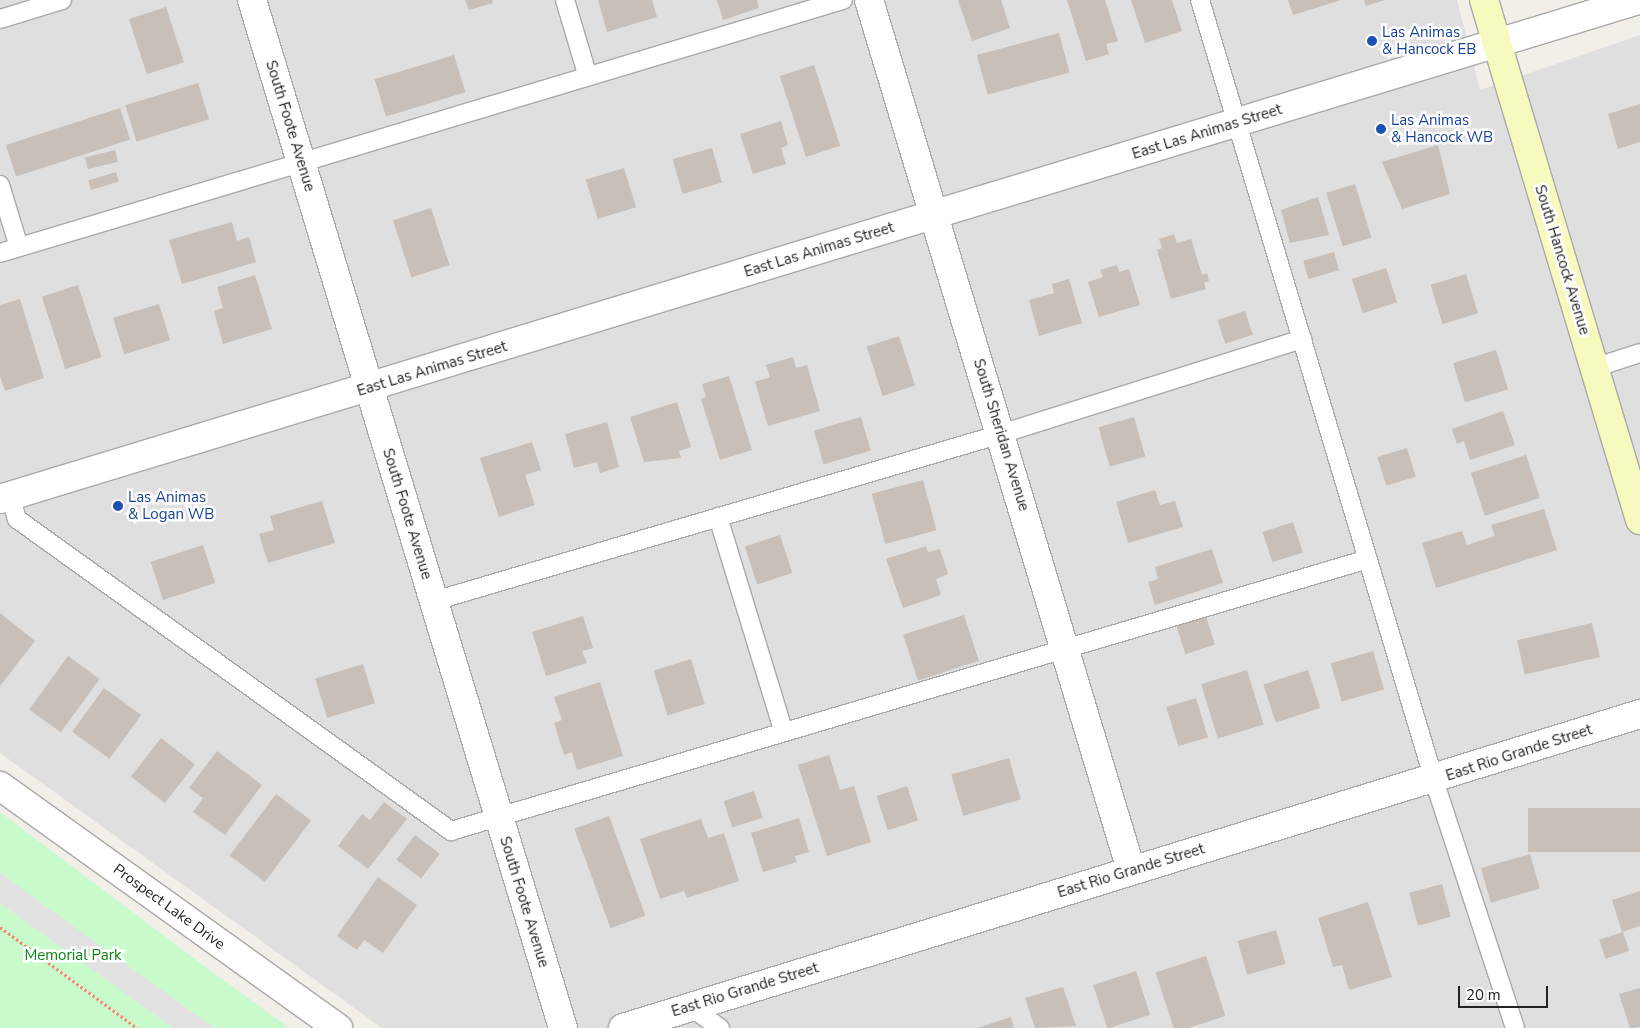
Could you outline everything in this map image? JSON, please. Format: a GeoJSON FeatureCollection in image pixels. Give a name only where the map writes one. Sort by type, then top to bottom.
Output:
{"type":"FeatureCollection","features":[{"type":"Feature","properties":{"kind":"main road","name":"South Hancock Avenue"},"geometry":{"type":"LineString","coordinates":[[1484,0],[1640,520]]}},
{"type":"Feature","properties":{"kind":"street","name":"South Foote Avenue"},"geometry":{"type":"LineString","coordinates":[[252,0],[563,1028]]}},
{"type":"Feature","properties":{"kind":"street","name":"South Sheridan Avenue"},"geometry":{"type":"LineString","coordinates":[[869,0],[1131,870]]}},
{"type":"Feature","properties":{"kind":"street","name":"East Las Animas Street"},"geometry":{"type":"LineString","coordinates":[[5,498],[1638,0]]}},
{"type":"Feature","properties":{"kind":"street","name":"East Rio Grande Street"},"geometry":{"type":"LineString","coordinates":[[623,1028],[1131,870],[1434,780],[1640,714]]}},
{"type":"Feature","properties":{"kind":"street","name":"Prospect Lake Drive"},"geometry":{"type":"LineString","coordinates":[[0,786],[338,1028]]}},
{"type":"Feature","properties":{"kind":"lane"},"geometry":{"type":"LineString","coordinates":[[0,19],[62,0]]}},
{"type":"Feature","properties":{"kind":"lane"},"geometry":{"type":"LineString","coordinates":[[565,0],[587,74]]}},
{"type":"Feature","properties":{"kind":"lane"},"geometry":{"type":"LineString","coordinates":[[0,253],[587,74],[843,0]]}},
{"type":"Feature","properties":{"kind":"lane"},"geometry":{"type":"LineString","coordinates":[[1200,0],[1434,780],[1515,1028]]}},
{"type":"Feature","properties":{"kind":"lane"},"geometry":{"type":"LineString","coordinates":[[0,185],[19,247]]}},
{"type":"Feature","properties":{"kind":"lane"},"geometry":{"type":"LineString","coordinates":[[434,601],[1001,434],[1302,339]]}},
{"type":"Feature","properties":{"kind":"lane"},"geometry":{"type":"LineString","coordinates":[[1594,368],[1640,354]]}},
{"type":"Feature","properties":{"kind":"lane"},"geometry":{"type":"LineString","coordinates":[[5,498],[17,519],[451,832],[498,815],[783,729],[1368,559]]}},
{"type":"Feature","properties":{"kind":"lane"},"geometry":{"type":"LineString","coordinates":[[718,517],[783,729]]}},
{"type":"Feature","properties":{"kind":"lane"},"geometry":{"type":"LineString","coordinates":[[691,1007],[720,1028]]}},
{"type":"Feature","properties":{"kind":"path"},"geometry":{"type":"LineString","coordinates":[[0,927],[137,1028]]}},
{"type":"Feature","properties":{"kind":"shaded area"},"geometry":{"type":"Polygon","coordinates":[[[0,0],[1457,0],[1480,90],[1640,35],[1640,1028],[382,1028],[0,753],[0,0]]]}},
{"type":"Feature","properties":{"kind":"shaded area"},"geometry":{"type":"Polygon","coordinates":[[[0,873],[214,1028],[173,1028],[0,903],[0,873]]]}},
{"type":"Feature","properties":{"kind":"green space","name":"Memorial Park"},"geometry":{"type":"Polygon","coordinates":[[[0,812],[203,965],[289,1028],[0,1028],[0,812]]]}},
{"type":"Feature","properties":{"kind":"building"},"geometry":{"type":"Polygon","coordinates":[[[465,0],[492,0],[493,3],[469,10],[465,0]]]}},
{"type":"Feature","properties":{"kind":"building"},"geometry":{"type":"Polygon","coordinates":[[[598,0],[652,0],[657,17],[607,32],[598,0]]]}},
{"type":"Feature","properties":{"kind":"building"},"geometry":{"type":"Polygon","coordinates":[[[717,0],[757,0],[759,8],[723,20],[717,0]]]}},
{"type":"Feature","properties":{"kind":"building"},"geometry":{"type":"Polygon","coordinates":[[[958,0],[1001,0],[1010,28],[972,41],[958,0]]]}},
{"type":"Feature","properties":{"kind":"building"},"geometry":{"type":"Polygon","coordinates":[[[1067,0],[1105,0],[1118,41],[1106,44],[1109,54],[1086,61],[1067,0]]]}},
{"type":"Feature","properties":{"kind":"building"},"geometry":{"type":"Polygon","coordinates":[[[1131,0],[1172,0],[1182,31],[1145,43],[1131,0]]]}},
{"type":"Feature","properties":{"kind":"building"},"geometry":{"type":"Polygon","coordinates":[[[1288,0],[1341,0],[1293,15],[1288,0]]]}},
{"type":"Feature","properties":{"kind":"building"},"geometry":{"type":"Polygon","coordinates":[[[1364,0],[1385,0],[1366,6],[1364,0]]]}},
{"type":"Feature","properties":{"kind":"building"},"geometry":{"type":"Polygon","coordinates":[[[166,7],[184,62],[147,74],[129,19],[166,7]]]}},
{"type":"Feature","properties":{"kind":"building"},"geometry":{"type":"Polygon","coordinates":[[[1059,33],[1070,73],[988,95],[977,55],[1059,33]]]}},
{"type":"Feature","properties":{"kind":"building"},"geometry":{"type":"Polygon","coordinates":[[[454,55],[465,92],[386,117],[375,79],[454,55]]]}},
{"type":"Feature","properties":{"kind":"building"},"geometry":{"type":"Polygon","coordinates":[[[814,65],[840,146],[806,157],[780,76],[814,65]]]}},
{"type":"Feature","properties":{"kind":"building"},"geometry":{"type":"Polygon","coordinates":[[[198,83],[209,119],[136,142],[125,105],[198,83]]]}},
{"type":"Feature","properties":{"kind":"building"},"geometry":{"type":"Polygon","coordinates":[[[1640,104],[1640,142],[1618,149],[1608,114],[1640,104]]]}},
{"type":"Feature","properties":{"kind":"building"},"geometry":{"type":"Polygon","coordinates":[[[120,108],[130,139],[16,176],[6,145],[120,108]]]}},
{"type":"Feature","properties":{"kind":"building"},"geometry":{"type":"Polygon","coordinates":[[[781,121],[788,145],[781,148],[786,164],[753,174],[740,134],[781,121]]]}},
{"type":"Feature","properties":{"kind":"building"},"geometry":{"type":"Polygon","coordinates":[[[1438,145],[1450,194],[1402,209],[1382,162],[1438,145]]]}},
{"type":"Feature","properties":{"kind":"building"},"geometry":{"type":"Polygon","coordinates":[[[712,148],[722,183],[683,194],[673,159],[712,148]]]}},
{"type":"Feature","properties":{"kind":"building"},"geometry":{"type":"Polygon","coordinates":[[[115,150],[118,162],[88,169],[85,157],[115,150]]]}},
{"type":"Feature","properties":{"kind":"building"},"geometry":{"type":"Polygon","coordinates":[[[624,168],[636,207],[598,219],[586,180],[624,168]]]}},
{"type":"Feature","properties":{"kind":"building"},"geometry":{"type":"Polygon","coordinates":[[[116,172],[119,182],[91,190],[88,180],[116,172]]]}},
{"type":"Feature","properties":{"kind":"building"},"geometry":{"type":"Polygon","coordinates":[[[1355,184],[1371,238],[1343,246],[1326,193],[1355,184]]]}},
{"type":"Feature","properties":{"kind":"building"},"geometry":{"type":"Polygon","coordinates":[[[1318,197],[1329,235],[1290,243],[1281,210],[1318,197]]]}},
{"type":"Feature","properties":{"kind":"building"},"geometry":{"type":"Polygon","coordinates":[[[431,208],[450,265],[411,277],[393,220],[431,208]]]}},
{"type":"Feature","properties":{"kind":"building"},"geometry":{"type":"Polygon","coordinates":[[[232,222],[237,241],[249,237],[256,262],[182,284],[169,240],[232,222]]]}},
{"type":"Feature","properties":{"kind":"building"},"geometry":{"type":"Polygon","coordinates":[[[1174,234],[1177,243],[1191,239],[1202,275],[1207,273],[1209,281],[1204,283],[1206,289],[1171,299],[1157,250],[1162,248],[1159,239],[1174,234]]]}},
{"type":"Feature","properties":{"kind":"building"},"geometry":{"type":"Polygon","coordinates":[[[1334,252],[1339,270],[1308,279],[1303,261],[1334,252]]]}},
{"type":"Feature","properties":{"kind":"building"},"geometry":{"type":"Polygon","coordinates":[[[1117,265],[1119,272],[1129,269],[1140,305],[1099,317],[1088,282],[1103,277],[1100,270],[1117,265]]]}},
{"type":"Feature","properties":{"kind":"building"},"geometry":{"type":"Polygon","coordinates":[[[1386,268],[1397,302],[1363,313],[1352,279],[1386,268]]]}},
{"type":"Feature","properties":{"kind":"building"},"geometry":{"type":"Polygon","coordinates":[[[1466,274],[1478,313],[1443,324],[1431,285],[1466,274]]]}},
{"type":"Feature","properties":{"kind":"building"},"geometry":{"type":"Polygon","coordinates":[[[255,275],[272,329],[223,344],[214,311],[223,308],[217,287],[255,275]]]}},
{"type":"Feature","properties":{"kind":"building"},"geometry":{"type":"Polygon","coordinates":[[[1069,279],[1082,323],[1039,336],[1029,300],[1054,293],[1052,284],[1069,279]]]}},
{"type":"Feature","properties":{"kind":"building"},"geometry":{"type":"Polygon","coordinates":[[[78,285],[101,357],[65,369],[42,297],[78,285]]]}},
{"type":"Feature","properties":{"kind":"building"},"geometry":{"type":"Polygon","coordinates":[[[20,299],[44,378],[5,391],[0,376],[0,305],[20,299]]]}},
{"type":"Feature","properties":{"kind":"building"},"geometry":{"type":"Polygon","coordinates":[[[159,304],[170,340],[124,354],[113,318],[159,304]]]}},
{"type":"Feature","properties":{"kind":"building"},"geometry":{"type":"Polygon","coordinates":[[[1245,311],[1253,335],[1225,344],[1217,320],[1245,311]]]}},
{"type":"Feature","properties":{"kind":"building"},"geometry":{"type":"Polygon","coordinates":[[[899,336],[915,385],[883,396],[867,347],[899,336]]]}},
{"type":"Feature","properties":{"kind":"building"},"geometry":{"type":"Polygon","coordinates":[[[1496,350],[1508,389],[1465,402],[1453,363],[1496,350]]]}},
{"type":"Feature","properties":{"kind":"building"},"geometry":{"type":"Polygon","coordinates":[[[793,357],[796,368],[807,365],[820,411],[768,426],[755,382],[770,377],[766,365],[793,357]]]}},
{"type":"Feature","properties":{"kind":"building"},"geometry":{"type":"Polygon","coordinates":[[[729,376],[752,450],[720,460],[701,399],[706,397],[702,384],[729,376]]]}},
{"type":"Feature","properties":{"kind":"building"},"geometry":{"type":"Polygon","coordinates":[[[677,402],[691,447],[679,451],[681,458],[644,462],[630,417],[677,402]]]}},
{"type":"Feature","properties":{"kind":"building"},"geometry":{"type":"Polygon","coordinates":[[[1503,411],[1515,445],[1470,460],[1464,441],[1457,444],[1452,429],[1503,411]]]}},
{"type":"Feature","properties":{"kind":"building"},"geometry":{"type":"Polygon","coordinates":[[[861,417],[871,451],[824,464],[814,431],[861,417]]]}},
{"type":"Feature","properties":{"kind":"building"},"geometry":{"type":"Polygon","coordinates":[[[1134,417],[1145,456],[1110,467],[1098,427],[1134,417]]]}},
{"type":"Feature","properties":{"kind":"building"},"geometry":{"type":"Polygon","coordinates":[[[607,422],[619,467],[600,473],[597,462],[574,468],[565,434],[607,422]]]}},
{"type":"Feature","properties":{"kind":"building"},"geometry":{"type":"Polygon","coordinates":[[[532,442],[541,470],[525,475],[535,505],[499,517],[480,458],[532,442]]]}},
{"type":"Feature","properties":{"kind":"building"},"geometry":{"type":"Polygon","coordinates":[[[1407,448],[1416,477],[1386,486],[1377,457],[1407,448]]]}},
{"type":"Feature","properties":{"kind":"building"},"geometry":{"type":"Polygon","coordinates":[[[1526,455],[1540,498],[1485,516],[1471,473],[1526,455]]]}},
{"type":"Feature","properties":{"kind":"building"},"geometry":{"type":"Polygon","coordinates":[[[923,480],[936,530],[885,544],[872,494],[923,480]]]}},
{"type":"Feature","properties":{"kind":"building"},"geometry":{"type":"Polygon","coordinates":[[[1155,490],[1160,505],[1175,501],[1183,527],[1128,543],[1116,502],[1155,490]]]}},
{"type":"Feature","properties":{"kind":"building"},"geometry":{"type":"Polygon","coordinates":[[[322,501],[335,543],[268,563],[259,534],[274,530],[270,516],[322,501]]]}},
{"type":"Feature","properties":{"kind":"building"},"geometry":{"type":"Polygon","coordinates":[[[1544,509],[1557,550],[1436,588],[1422,543],[1462,531],[1467,545],[1495,536],[1491,525],[1544,509]]]}},
{"type":"Feature","properties":{"kind":"building"},"geometry":{"type":"Polygon","coordinates":[[[1293,522],[1303,552],[1272,562],[1263,532],[1293,522]]]}},
{"type":"Feature","properties":{"kind":"building"},"geometry":{"type":"Polygon","coordinates":[[[780,535],[792,573],[757,584],[745,546],[780,535]]]}},
{"type":"Feature","properties":{"kind":"building"},"geometry":{"type":"Polygon","coordinates":[[[203,545],[215,583],[163,600],[151,562],[203,545]]]}},
{"type":"Feature","properties":{"kind":"building"},"geometry":{"type":"Polygon","coordinates":[[[926,546],[928,552],[940,549],[948,574],[936,579],[941,595],[903,608],[886,559],[926,546]]]}},
{"type":"Feature","properties":{"kind":"building"},"geometry":{"type":"Polygon","coordinates":[[[1212,549],[1223,583],[1155,605],[1148,582],[1158,579],[1155,567],[1212,549]]]}},
{"type":"Feature","properties":{"kind":"building"},"geometry":{"type":"Polygon","coordinates":[[[0,613],[35,641],[0,686],[0,613]]]}},
{"type":"Feature","properties":{"kind":"building"},"geometry":{"type":"Polygon","coordinates":[[[964,615],[979,661],[918,680],[903,635],[964,615]]]}},
{"type":"Feature","properties":{"kind":"building"},"geometry":{"type":"Polygon","coordinates":[[[583,616],[593,648],[582,651],[587,663],[546,676],[532,632],[583,616]]]}},
{"type":"Feature","properties":{"kind":"building"},"geometry":{"type":"Polygon","coordinates":[[[1206,617],[1215,645],[1185,654],[1177,627],[1206,617]]]}},
{"type":"Feature","properties":{"kind":"building"},"geometry":{"type":"Polygon","coordinates":[[[1592,623],[1600,657],[1525,674],[1517,640],[1592,623]]]}},
{"type":"Feature","properties":{"kind":"building"},"geometry":{"type":"Polygon","coordinates":[[[1373,651],[1384,689],[1342,702],[1331,663],[1373,651]]]}},
{"type":"Feature","properties":{"kind":"building"},"geometry":{"type":"Polygon","coordinates":[[[68,656],[100,679],[61,732],[29,709],[68,656]]]}},
{"type":"Feature","properties":{"kind":"building"},"geometry":{"type":"Polygon","coordinates":[[[691,659],[705,704],[667,715],[654,670],[691,659]]]}},
{"type":"Feature","properties":{"kind":"building"},"geometry":{"type":"Polygon","coordinates":[[[363,664],[375,703],[327,718],[315,679],[363,664]]]}},
{"type":"Feature","properties":{"kind":"building"},"geometry":{"type":"Polygon","coordinates":[[[1247,670],[1264,725],[1218,739],[1201,684],[1247,670]]]}},
{"type":"Feature","properties":{"kind":"building"},"geometry":{"type":"Polygon","coordinates":[[[1308,670],[1320,708],[1276,723],[1263,685],[1308,670]]]}},
{"type":"Feature","properties":{"kind":"building"},"geometry":{"type":"Polygon","coordinates":[[[600,682],[623,756],[577,770],[572,752],[564,755],[554,723],[562,720],[554,697],[600,682]]]}},
{"type":"Feature","properties":{"kind":"building"},"geometry":{"type":"Polygon","coordinates":[[[104,688],[141,715],[109,759],[72,732],[104,688]]]}},
{"type":"Feature","properties":{"kind":"building"},"geometry":{"type":"Polygon","coordinates":[[[1196,698],[1208,737],[1178,746],[1166,707],[1196,698]]]}},
{"type":"Feature","properties":{"kind":"building"},"geometry":{"type":"Polygon","coordinates":[[[161,738],[195,764],[165,803],[131,777],[161,738]]]}},
{"type":"Feature","properties":{"kind":"building"},"geometry":{"type":"Polygon","coordinates":[[[217,751],[262,785],[225,835],[193,812],[203,798],[189,788],[217,751]]]}},
{"type":"Feature","properties":{"kind":"building"},"geometry":{"type":"Polygon","coordinates":[[[829,755],[840,790],[854,786],[871,842],[827,856],[798,765],[829,755]]]}},
{"type":"Feature","properties":{"kind":"building"},"geometry":{"type":"Polygon","coordinates":[[[1009,758],[1021,799],[963,816],[951,775],[1009,758]]]}},
{"type":"Feature","properties":{"kind":"building"},"geometry":{"type":"Polygon","coordinates":[[[907,786],[918,820],[888,830],[877,796],[907,786]]]}},
{"type":"Feature","properties":{"kind":"building"},"geometry":{"type":"Polygon","coordinates":[[[754,791],[763,818],[732,828],[724,801],[754,791]]]}},
{"type":"Feature","properties":{"kind":"building"},"geometry":{"type":"Polygon","coordinates":[[[276,794],[311,820],[265,882],[230,855],[276,794]]]}},
{"type":"Feature","properties":{"kind":"building"},"geometry":{"type":"Polygon","coordinates":[[[384,802],[407,819],[368,869],[338,846],[362,814],[370,820],[384,802]]]}},
{"type":"Feature","properties":{"kind":"building"},"geometry":{"type":"Polygon","coordinates":[[[1528,808],[1640,808],[1640,852],[1528,852],[1528,808]]]}},
{"type":"Feature","properties":{"kind":"building"},"geometry":{"type":"Polygon","coordinates":[[[609,816],[645,916],[610,928],[574,829],[609,816]]]}},
{"type":"Feature","properties":{"kind":"building"},"geometry":{"type":"Polygon","coordinates":[[[799,818],[809,852],[795,856],[797,862],[763,872],[751,833],[799,818]]]}},
{"type":"Feature","properties":{"kind":"building"},"geometry":{"type":"Polygon","coordinates":[[[701,819],[708,838],[724,833],[739,881],[687,898],[684,891],[660,899],[640,839],[701,819]]]}},
{"type":"Feature","properties":{"kind":"building"},"geometry":{"type":"Polygon","coordinates":[[[415,835],[440,854],[421,878],[396,860],[415,835]]]}},
{"type":"Feature","properties":{"kind":"building"},"geometry":{"type":"Polygon","coordinates":[[[1530,854],[1540,889],[1491,903],[1481,868],[1530,854]]]}},
{"type":"Feature","properties":{"kind":"building"},"geometry":{"type":"Polygon","coordinates":[[[378,877],[417,905],[383,953],[364,940],[357,950],[337,936],[378,877]]]}},
{"type":"Feature","properties":{"kind":"building"},"geometry":{"type":"Polygon","coordinates":[[[1442,884],[1451,917],[1418,926],[1409,893],[1442,884]]]}},
{"type":"Feature","properties":{"kind":"building"},"geometry":{"type":"Polygon","coordinates":[[[1640,891],[1640,926],[1622,932],[1612,900],[1640,891]]]}},
{"type":"Feature","properties":{"kind":"building"},"geometry":{"type":"Polygon","coordinates":[[[1368,902],[1392,977],[1349,990],[1342,965],[1333,967],[1318,918],[1368,902]]]}},
{"type":"Feature","properties":{"kind":"building"},"geometry":{"type":"Polygon","coordinates":[[[1276,930],[1286,964],[1247,975],[1238,941],[1276,930]]]}},
{"type":"Feature","properties":{"kind":"building"},"geometry":{"type":"Polygon","coordinates":[[[1623,932],[1629,951],[1605,959],[1599,940],[1623,932]]]}},
{"type":"Feature","properties":{"kind":"building"},"geometry":{"type":"Polygon","coordinates":[[[1206,956],[1225,1016],[1188,1028],[1174,1028],[1156,972],[1206,956]]]}},
{"type":"Feature","properties":{"kind":"building"},"geometry":{"type":"Polygon","coordinates":[[[1136,971],[1150,1015],[1107,1028],[1093,985],[1136,971]]]}},
{"type":"Feature","properties":{"kind":"building"},"geometry":{"type":"Polygon","coordinates":[[[1063,987],[1076,1026],[1035,1028],[1025,998],[1063,987]]]}},
{"type":"Feature","properties":{"kind":"building"},"geometry":{"type":"Polygon","coordinates":[[[1640,988],[1640,1027],[1630,1028],[1619,994],[1640,988]]]}},
{"type":"Feature","properties":{"kind":"building"},"geometry":{"type":"Polygon","coordinates":[[[1011,1017],[1014,1028],[977,1028],[1011,1017]]]}},
{"type":"Feature","properties":{"kind":"place","name":"Las Animas & Hancock EB"},"geometry":{"type":"Point","coordinates":[1372,41]}},
{"type":"Feature","properties":{"kind":"place","name":"Las Animas & Hancock WB"},"geometry":{"type":"Point","coordinates":[1381,129]}},
{"type":"Feature","properties":{"kind":"place","name":"Las Animas & Logan WB"},"geometry":{"type":"Point","coordinates":[118,506]}}]}
